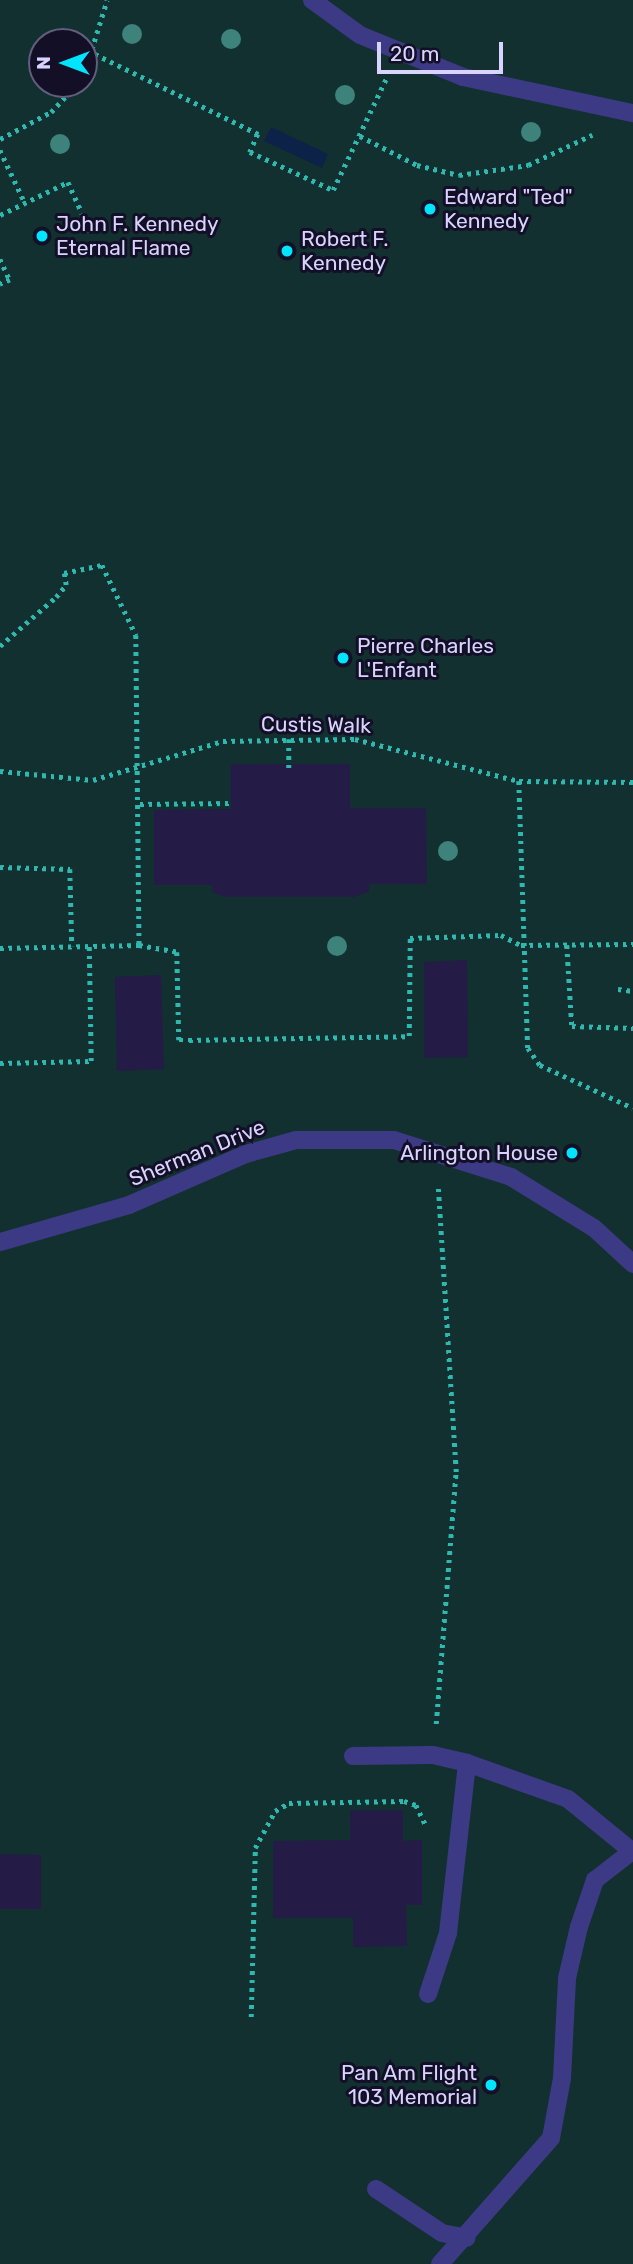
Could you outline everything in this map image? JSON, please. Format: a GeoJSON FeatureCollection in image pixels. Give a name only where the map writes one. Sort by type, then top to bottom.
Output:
{"type":"FeatureCollection","features":[{"type":"Feature","properties":{"kind":"lane"},"geometry":{"type":"LineString","coordinates":[[312,0],[360,36],[463,77],[633,113]]}},
{"type":"Feature","properties":{"kind":"lane","name":"Sherman Drive"},"geometry":{"type":"LineString","coordinates":[[0,1242],[129,1205],[246,1154],[296,1140],[394,1140],[436,1149],[510,1177],[594,1228],[633,1264]]}},
{"type":"Feature","properties":{"kind":"lane"},"geometry":{"type":"LineString","coordinates":[[353,1756],[433,1755],[467,1763],[568,1799],[632,1852],[595,1880],[579,1927],[567,1978],[562,2078],[551,2138],[467,2238],[440,2264]]}},
{"type":"Feature","properties":{"kind":"lane"},"geometry":{"type":"LineString","coordinates":[[428,1994],[448,1933],[467,1763]]}},
{"type":"Feature","properties":{"kind":"lane"},"geometry":{"type":"LineString","coordinates":[[376,2189],[442,2233],[467,2238]]}},
{"type":"Feature","properties":{"kind":"path"},"geometry":{"type":"LineString","coordinates":[[98,40],[107,0]]}},
{"type":"Feature","properties":{"kind":"path"},"geometry":{"type":"LineString","coordinates":[[98,55],[258,134],[250,152],[333,190],[384,84]]}},
{"type":"Feature","properties":{"kind":"path"},"geometry":{"type":"LineString","coordinates":[[0,139],[51,112],[64,98]]}},
{"type":"Feature","properties":{"kind":"path"},"geometry":{"type":"LineString","coordinates":[[360,136],[417,165],[459,175],[544,160],[597,129]]}},
{"type":"Feature","properties":{"kind":"path"},"geometry":{"type":"LineString","coordinates":[[0,150],[25,203]]}},
{"type":"Feature","properties":{"kind":"path"},"geometry":{"type":"LineString","coordinates":[[0,215],[68,182],[92,235]]}},
{"type":"Feature","properties":{"kind":"path"},"geometry":{"type":"LineString","coordinates":[[0,259],[10,280],[0,284]]}},
{"type":"Feature","properties":{"kind":"path"},"geometry":{"type":"LineString","coordinates":[[0,646],[56,597],[66,585],[64,573],[102,565],[136,635],[137,769],[140,804],[139,945]]}},
{"type":"Feature","properties":{"kind":"path"},"geometry":{"type":"LineString","coordinates":[[289,739],[289,772]]}},
{"type":"Feature","properties":{"kind":"path","name":"Custis Walk"},"geometry":{"type":"LineString","coordinates":[[0,771],[78,782],[137,769],[223,741],[289,739],[390,743],[519,782],[633,782]]}},
{"type":"Feature","properties":{"kind":"path"},"geometry":{"type":"LineString","coordinates":[[519,782],[521,945],[531,1057],[633,1108]]}},
{"type":"Feature","properties":{"kind":"path"},"geometry":{"type":"LineString","coordinates":[[140,804],[231,803]]}},
{"type":"Feature","properties":{"kind":"path"},"geometry":{"type":"LineString","coordinates":[[0,867],[70,869],[72,946]]}},
{"type":"Feature","properties":{"kind":"path"},"geometry":{"type":"LineString","coordinates":[[0,947],[139,945],[177,952],[179,1040],[409,1036],[410,937],[501,935],[521,945],[633,944]]}},
{"type":"Feature","properties":{"kind":"path"},"geometry":{"type":"LineString","coordinates":[[567,945],[572,1026],[633,1028]]}},
{"type":"Feature","properties":{"kind":"path"},"geometry":{"type":"LineString","coordinates":[[0,1063],[91,1061],[89,946]]}},
{"type":"Feature","properties":{"kind":"path"},"geometry":{"type":"LineString","coordinates":[[618,989],[633,991]]}},
{"type":"Feature","properties":{"kind":"path"},"geometry":{"type":"LineString","coordinates":[[433,1755],[456,1472],[436,1149]]}},
{"type":"Feature","properties":{"kind":"path"},"geometry":{"type":"LineString","coordinates":[[251,2017],[255,1848],[275,1811],[289,1803],[404,1801],[416,1805],[429,1835]]}},
{"type":"Feature","properties":{"kind":"green space"},"geometry":{"type":"Polygon","coordinates":[[[0,0],[633,0],[633,2264],[0,2264],[0,0]]]}},
{"type":"Feature","properties":{"kind":"water"},"geometry":{"type":"Polygon","coordinates":[[[271,127],[328,154],[322,168],[264,141],[271,127]]]}},
{"type":"Feature","properties":{"kind":"building"},"geometry":{"type":"Polygon","coordinates":[[[231,764],[350,764],[350,808],[426,808],[427,884],[369,884],[369,892],[353,897],[225,897],[212,892],[212,885],[154,885],[154,810],[231,809],[231,764]]]}},
{"type":"Feature","properties":{"kind":"building"},"geometry":{"type":"Polygon","coordinates":[[[467,960],[468,1057],[424,1058],[424,962],[467,960]]]}},
{"type":"Feature","properties":{"kind":"building"},"geometry":{"type":"Polygon","coordinates":[[[161,975],[164,1069],[117,1071],[115,977],[161,975]]]}},
{"type":"Feature","properties":{"kind":"building"},"geometry":{"type":"Polygon","coordinates":[[[350,1810],[403,1810],[403,1841],[422,1840],[422,1905],[406,1905],[407,1946],[353,1947],[353,1918],[273,1918],[273,1841],[350,1840],[350,1810]]]}},
{"type":"Feature","properties":{"kind":"building"},"geometry":{"type":"Polygon","coordinates":[[[0,1854],[41,1855],[41,1909],[0,1909],[0,1854]]]}},
{"type":"Feature","properties":{"kind":"place","name":"Edward \"Ted\" Kennedy"},"geometry":{"type":"Point","coordinates":[430,209]}},
{"type":"Feature","properties":{"kind":"place","name":"John F. Kennedy Eternal Flame"},"geometry":{"type":"Point","coordinates":[42,236]}},
{"type":"Feature","properties":{"kind":"place","name":"Robert F. Kennedy"},"geometry":{"type":"Point","coordinates":[287,251]}},
{"type":"Feature","properties":{"kind":"place","name":"Pierre Charles L'Enfant"},"geometry":{"type":"Point","coordinates":[343,658]}},
{"type":"Feature","properties":{"kind":"place","name":"Arlington House"},"geometry":{"type":"Point","coordinates":[572,1153]}},
{"type":"Feature","properties":{"kind":"place","name":"Pan Am Flight 103 Memorial"},"geometry":{"type":"Point","coordinates":[491,2085]}}]}
